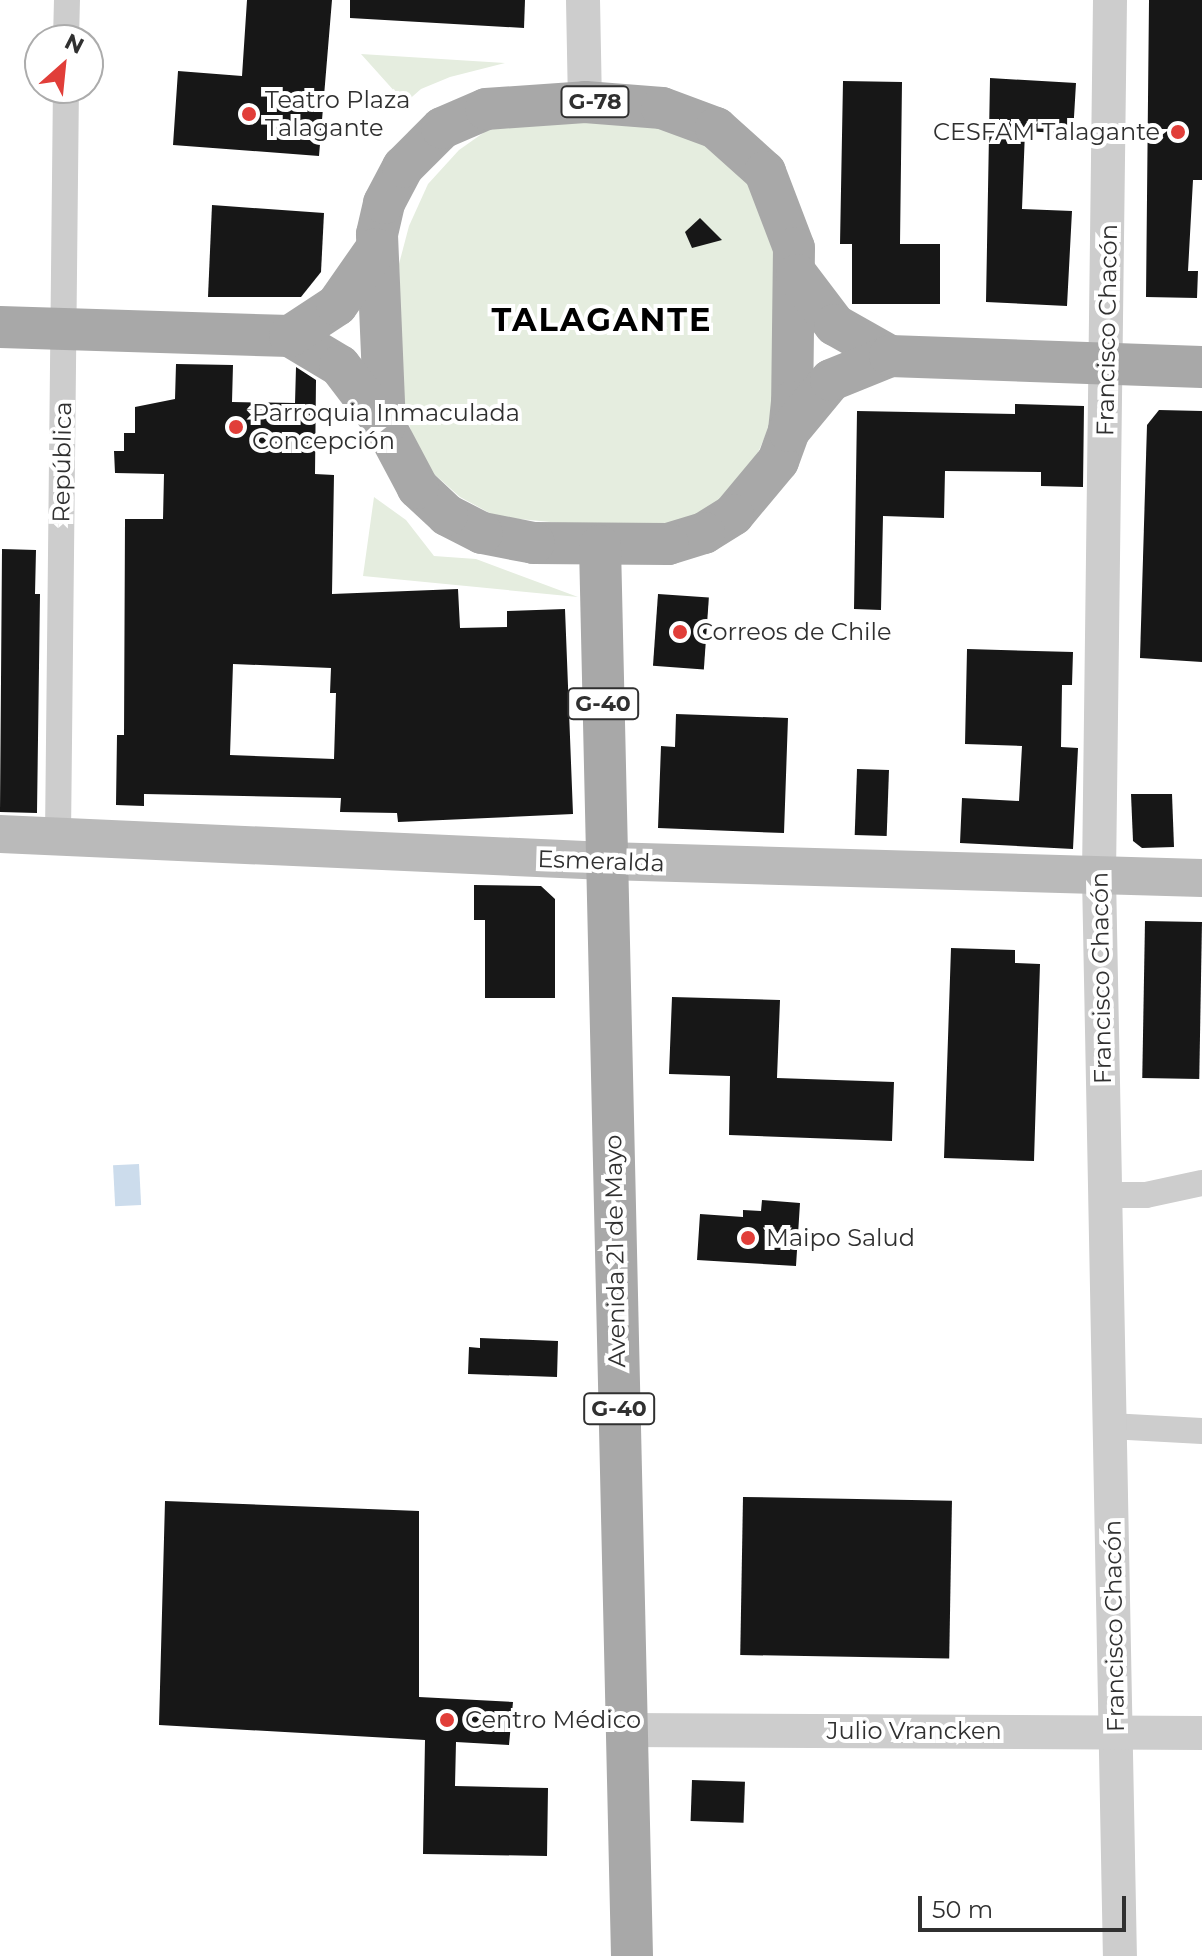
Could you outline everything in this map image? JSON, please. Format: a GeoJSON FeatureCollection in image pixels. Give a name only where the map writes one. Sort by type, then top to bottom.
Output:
{"type":"FeatureCollection","features":[{"type":"Feature","properties":{"kind":"main road","name":"G-78"},"geometry":{"type":"LineString","coordinates":[[385,426],[376,249],[379,220],[392,187],[417,150],[442,128],[507,103],[585,102],[679,112],[735,141],[765,172],[778,197],[797,275],[789,431]]}},
{"type":"Feature","properties":{"kind":"main road","name":"G-78"},"geometry":{"type":"LineString","coordinates":[[290,336],[337,305],[376,249]]}},
{"type":"Feature","properties":{"kind":"main road","name":"G-78"},"geometry":{"type":"LineString","coordinates":[[797,275],[835,325],[890,356]]}},
{"type":"Feature","properties":{"kind":"main road","name":"G-78"},"geometry":{"type":"LineString","coordinates":[[0,327],[290,336],[340,366],[385,426],[418,488],[464,525],[507,539],[600,546],[668,544],[719,525],[768,478],[789,431],[831,380],[890,356],[1202,367]]}},
{"type":"Feature","properties":{"kind":"main road","name":"Avenida 21 de Mayo"},"geometry":{"type":"LineString","coordinates":[[600,546],[632,1956]]}},
{"type":"Feature","properties":{"kind":"main road","name":"Esmeralda"},"geometry":{"type":"LineString","coordinates":[[0,834],[606,861],[1202,878]]}},
{"type":"Feature","properties":{"kind":"street"},"geometry":{"type":"LineString","coordinates":[[66,24],[67,0]]}},
{"type":"Feature","properties":{"kind":"street"},"geometry":{"type":"LineString","coordinates":[[583,0],[585,102]]}},
{"type":"Feature","properties":{"kind":"street","name":"Francisco Chacón"},"geometry":{"type":"LineString","coordinates":[[1110,0],[1108,364],[1099,876],[1120,1956]]}},
{"type":"Feature","properties":{"kind":"street","name":"República"},"geometry":{"type":"LineString","coordinates":[[58,836],[66,104]]}},
{"type":"Feature","properties":{"kind":"street"},"geometry":{"type":"LineString","coordinates":[[1106,1195],[1146,1195],[1202,1183]]}},
{"type":"Feature","properties":{"kind":"street"},"geometry":{"type":"LineString","coordinates":[[1110,1426],[1202,1431]]}},
{"type":"Feature","properties":{"kind":"street","name":"Julio Vrancken"},"geometry":{"type":"LineString","coordinates":[[626,1730],[1202,1733]]}},
{"type":"Feature","properties":{"kind":"shaded area"},"geometry":{"type":"Polygon","coordinates":[[[361,54],[505,63],[450,77],[421,89],[405,103],[361,54]]]}},
{"type":"Feature","properties":{"kind":"shaded area"},"geometry":{"type":"Polygon","coordinates":[[[530,119],[634,119],[713,147],[762,196],[783,283],[770,425],[753,464],[725,501],[685,520],[636,530],[497,517],[460,497],[433,473],[412,434],[403,404],[399,264],[409,226],[428,184],[459,150],[486,131],[530,119]]]}},
{"type":"Feature","properties":{"kind":"shaded area"},"geometry":{"type":"Polygon","coordinates":[[[374,497],[406,520],[434,556],[476,559],[578,597],[363,576],[374,497]]]}},
{"type":"Feature","properties":{"kind":"water"},"geometry":{"type":"Polygon","coordinates":[[[139,1164],[141,1205],[115,1206],[113,1165],[139,1164]]]}},
{"type":"Feature","properties":{"kind":"building","name":"Teatro Plaza Talagante"},"geometry":{"type":"Polygon","coordinates":[[[247,0],[332,0],[319,156],[173,145],[178,71],[242,76],[247,0]]]}},
{"type":"Feature","properties":{"kind":"building"},"geometry":{"type":"Polygon","coordinates":[[[350,0],[525,0],[524,28],[350,18],[350,0]]]}},
{"type":"Feature","properties":{"kind":"building"},"geometry":{"type":"Polygon","coordinates":[[[1149,0],[1202,0],[1202,180],[1193,180],[1188,271],[1198,271],[1197,298],[1146,297],[1149,0]]]}},
{"type":"Feature","properties":{"kind":"building"},"geometry":{"type":"Polygon","coordinates":[[[990,78],[1076,83],[1073,134],[1025,131],[1022,209],[1072,211],[1067,306],[986,302],[990,78]]]}},
{"type":"Feature","properties":{"kind":"building"},"geometry":{"type":"Polygon","coordinates":[[[843,81],[902,82],[900,244],[940,244],[940,304],[852,304],[852,244],[840,244],[843,81]]]}},
{"type":"Feature","properties":{"kind":"building"},"geometry":{"type":"Polygon","coordinates":[[[212,205],[324,213],[321,272],[301,297],[208,297],[212,205]]]}},
{"type":"Feature","properties":{"kind":"building"},"geometry":{"type":"Polygon","coordinates":[[[700,218],[722,240],[692,248],[685,232],[700,218]]]}},
{"type":"Feature","properties":{"kind":"building"},"geometry":{"type":"Polygon","coordinates":[[[176,364],[233,365],[232,402],[295,403],[296,367],[316,380],[315,474],[334,475],[332,594],[458,589],[460,628],[507,627],[507,611],[565,609],[573,814],[398,822],[397,813],[340,812],[341,798],[144,794],[144,806],[116,805],[117,735],[124,735],[125,519],[163,519],[164,474],[115,473],[114,451],[124,451],[124,433],[135,433],[135,407],[175,399],[176,364]],[[233,664],[230,755],[334,759],[336,693],[330,693],[331,668],[233,664]]]}},
{"type":"Feature","properties":{"kind":"building"},"geometry":{"type":"Polygon","coordinates":[[[1015,404],[1084,406],[1083,487],[1041,486],[1041,472],[945,471],[944,518],[883,516],[881,610],[854,609],[857,411],[1015,414],[1015,404]]]}},
{"type":"Feature","properties":{"kind":"building"},"geometry":{"type":"Polygon","coordinates":[[[1159,410],[1202,411],[1202,662],[1140,658],[1147,425],[1159,410]]]}},
{"type":"Feature","properties":{"kind":"building"},"geometry":{"type":"Polygon","coordinates":[[[2,549],[36,550],[35,594],[40,594],[37,813],[0,812],[2,549]]]}},
{"type":"Feature","properties":{"kind":"building","name":"Correos de Chile"},"geometry":{"type":"Polygon","coordinates":[[[658,594],[709,598],[704,669],[653,666],[658,594]]]}},
{"type":"Feature","properties":{"kind":"building"},"geometry":{"type":"Polygon","coordinates":[[[967,649],[1073,652],[1072,685],[1062,685],[1061,747],[1078,748],[1073,849],[960,843],[962,798],[1019,801],[1022,746],[965,744],[967,649]]]}},
{"type":"Feature","properties":{"kind":"building"},"geometry":{"type":"Polygon","coordinates":[[[676,714],[788,718],[784,833],[658,828],[661,746],[675,747],[676,714]]]}},
{"type":"Feature","properties":{"kind":"building"},"geometry":{"type":"Polygon","coordinates":[[[857,769],[889,770],[887,836],[855,835],[857,769]]]}},
{"type":"Feature","properties":{"kind":"building"},"geometry":{"type":"Polygon","coordinates":[[[1131,794],[1172,794],[1174,847],[1142,848],[1133,841],[1131,794]]]}},
{"type":"Feature","properties":{"kind":"building"},"geometry":{"type":"Polygon","coordinates":[[[474,885],[541,886],[555,899],[555,998],[485,998],[485,920],[474,920],[474,885]]]}},
{"type":"Feature","properties":{"kind":"building"},"geometry":{"type":"Polygon","coordinates":[[[1145,921],[1202,922],[1199,1079],[1142,1078],[1145,921]]]}},
{"type":"Feature","properties":{"kind":"building"},"geometry":{"type":"Polygon","coordinates":[[[951,948],[1015,950],[1015,963],[1040,964],[1034,1161],[944,1158],[951,948]]]}},
{"type":"Feature","properties":{"kind":"building"},"geometry":{"type":"Polygon","coordinates":[[[672,997],[780,1000],[777,1078],[894,1082],[892,1141],[729,1135],[730,1076],[669,1074],[672,997]]]}},
{"type":"Feature","properties":{"kind":"building","name":"Maipo Salud"},"geometry":{"type":"Polygon","coordinates":[[[762,1200],[800,1203],[796,1266],[697,1260],[700,1214],[743,1217],[743,1210],[761,1211],[762,1200]]]}},
{"type":"Feature","properties":{"kind":"building"},"geometry":{"type":"Polygon","coordinates":[[[480,1338],[558,1341],[557,1377],[468,1374],[469,1347],[480,1348],[480,1338]]]}},
{"type":"Feature","properties":{"kind":"building"},"geometry":{"type":"Polygon","coordinates":[[[743,1497],[952,1501],[949,1659],[740,1655],[743,1497]]]}},
{"type":"Feature","properties":{"kind":"building"},"geometry":{"type":"Polygon","coordinates":[[[165,1501],[419,1511],[419,1697],[513,1702],[509,1745],[456,1742],[455,1786],[548,1788],[547,1856],[423,1854],[425,1740],[159,1725],[165,1501]]]}},
{"type":"Feature","properties":{"kind":"building"},"geometry":{"type":"Polygon","coordinates":[[[692,1780],[745,1782],[744,1823],[691,1821],[692,1780]]]}},
{"type":"Feature","properties":{"kind":"place","name":"Teatro Plaza Talagante"},"geometry":{"type":"Point","coordinates":[249,114]}},
{"type":"Feature","properties":{"kind":"place","name":"CESFAM Talagante"},"geometry":{"type":"Point","coordinates":[1178,132]}},
{"type":"Feature","properties":{"kind":"place","name":"Parroquia Inmaculada Concepción"},"geometry":{"type":"Point","coordinates":[236,427]}},
{"type":"Feature","properties":{"kind":"place","name":"Correos de Chile"},"geometry":{"type":"Point","coordinates":[680,632]}},
{"type":"Feature","properties":{"kind":"place","name":"Maipo Salud"},"geometry":{"type":"Point","coordinates":[748,1238]}},
{"type":"Feature","properties":{"kind":"place","name":"Centro Médico"},"geometry":{"type":"Point","coordinates":[447,1720]}},
{"type":"Feature","properties":{"kind":"district","name":"TALAGANTE"},"geometry":{"type":"Point","coordinates":[602,320]}}]}
